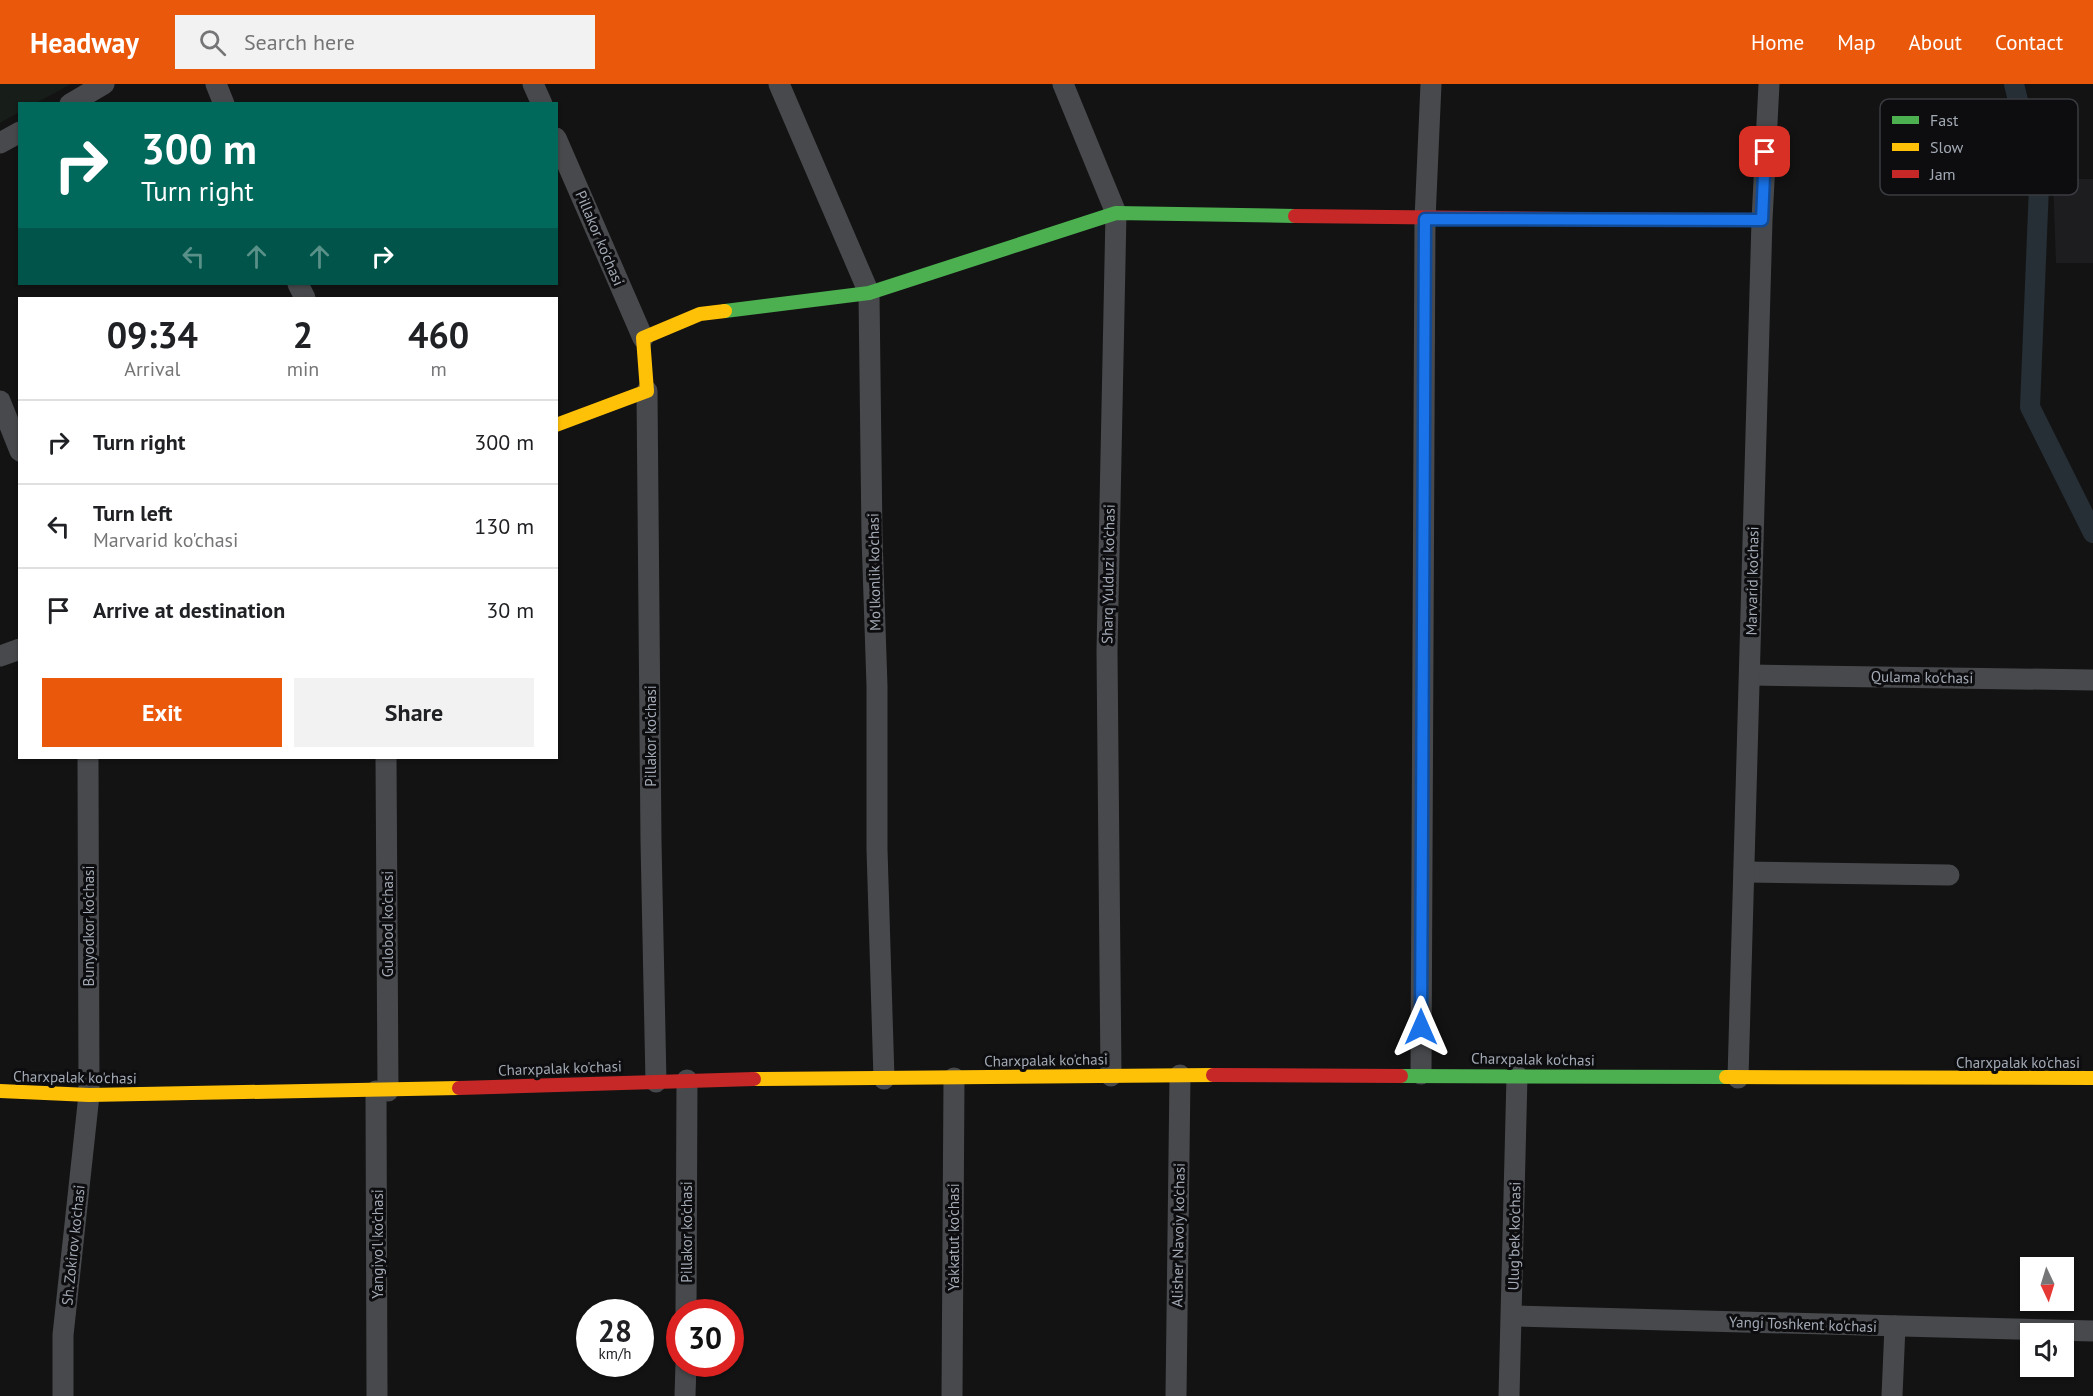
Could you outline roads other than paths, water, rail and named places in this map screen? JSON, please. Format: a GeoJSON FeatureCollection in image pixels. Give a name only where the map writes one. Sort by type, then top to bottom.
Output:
{"type":"FeatureCollection","features":[{"type":"Feature","properties":{"kind":"street"},"geometry":{"type":"LineString","coordinates":[[73,102],[104,84]]}},
{"type":"Feature","properties":{"kind":"street"},"geometry":{"type":"LineString","coordinates":[[216,84],[223,102]]}},
{"type":"Feature","properties":{"kind":"street"},"geometry":{"type":"LineString","coordinates":[[533,84],[541,102]]}},
{"type":"Feature","properties":{"kind":"street","name":"Mo'lkonlik ko'chasi"},"geometry":{"type":"LineString","coordinates":[[779,84],[869,293],[872,537],[877,687],[877,849],[884,1079]]}},
{"type":"Feature","properties":{"kind":"street","name":"Sharq Yulduzi ko'chasi"},"geometry":{"type":"LineString","coordinates":[[1063,84],[1116,213],[1107,651],[1111,1076]]}},
{"type":"Feature","properties":{"kind":"street"},"geometry":{"type":"LineString","coordinates":[[1421,1074],[1425,219],[1431,84]]}},
{"type":"Feature","properties":{"kind":"street","name":"Marvarid ko'chasi"},"geometry":{"type":"LineString","coordinates":[[1738,1078],[1762,220],[1769,84]]}},
{"type":"Feature","properties":{"kind":"street"},"geometry":{"type":"LineString","coordinates":[[0,143],[18,133]]}},
{"type":"Feature","properties":{"kind":"street","name":"Pillakor ko'chasi"},"geometry":{"type":"LineString","coordinates":[[558,143],[643,338]]}},
{"type":"Feature","properties":{"kind":"street"},"geometry":{"type":"LineString","coordinates":[[558,423],[647,391],[643,338],[700,314],[869,293],[1116,213],[1425,219],[1762,220]]}},
{"type":"Feature","properties":{"kind":"street","name":"Pillakor ko'chasi"},"geometry":{"type":"LineString","coordinates":[[647,391],[650,831],[656,1082]]}},
{"type":"Feature","properties":{"kind":"street"},"geometry":{"type":"LineString","coordinates":[[0,401],[18,446]]}},
{"type":"Feature","properties":{"kind":"street"},"geometry":{"type":"LineString","coordinates":[[0,656],[18,650]]}},
{"type":"Feature","properties":{"kind":"street","name":"Qulama ko'chasi"},"geometry":{"type":"LineString","coordinates":[[1750,675],[2093,680]]}},
{"type":"Feature","properties":{"kind":"street","name":"Bunyodkor ko'chasi"},"geometry":{"type":"LineString","coordinates":[[88,759],[89,1095]]}},
{"type":"Feature","properties":{"kind":"street","name":"Gulobod ko'chasi"},"geometry":{"type":"LineString","coordinates":[[382,1091],[386,759]]}},
{"type":"Feature","properties":{"kind":"street"},"geometry":{"type":"LineString","coordinates":[[1744,872],[1949,875]]}},
{"type":"Feature","properties":{"kind":"street","name":"Charxpalak ko'chasi"},"geometry":{"type":"LineString","coordinates":[[0,1091],[89,1095],[382,1091],[687,1080],[1180,1075],[2093,1078]]}},
{"type":"Feature","properties":{"kind":"street","name":"Alisher Navoiy ko'chasi"},"geometry":{"type":"LineString","coordinates":[[1176,1396],[1180,1075]]}},
{"type":"Feature","properties":{"kind":"street","name":"Ulug'bek ko'chasi"},"geometry":{"type":"LineString","coordinates":[[1509,1396],[1517,1076]]}},
{"type":"Feature","properties":{"kind":"street","name":"Yakkatut ko'chasi"},"geometry":{"type":"LineString","coordinates":[[952,1396],[954,1078]]}},
{"type":"Feature","properties":{"kind":"street","name":"Pillakor ko'chasi"},"geometry":{"type":"LineString","coordinates":[[686,1299],[687,1080]]}},
{"type":"Feature","properties":{"kind":"street","name":"Yangiyo'l ko'chasi"},"geometry":{"type":"LineString","coordinates":[[377,1396],[382,1091]]}},
{"type":"Feature","properties":{"kind":"street","name":"Sh. Zokirov ko'chasi"},"geometry":{"type":"LineString","coordinates":[[63,1396],[63,1335],[89,1095]]}},
{"type":"Feature","properties":{"kind":"street","name":"Yangi Toshkent ko'chasi"},"geometry":{"type":"LineString","coordinates":[[1512,1316],[2093,1331]]}},
{"type":"Feature","properties":{"kind":"street"},"geometry":{"type":"LineString","coordinates":[[1892,1396],[1895,1326]]}},
{"type":"Feature","properties":{"kind":"street"},"geometry":{"type":"LineString","coordinates":[[686,1377],[686,1396]]}},
{"type":"Feature","properties":{"kind":"waterway"},"geometry":{"type":"LineString","coordinates":[[2014,84],[2018,99]]}},
{"type":"Feature","properties":{"kind":"waterway"},"geometry":{"type":"LineString","coordinates":[[2039,195],[2030,407],[2093,533]]}}]}
